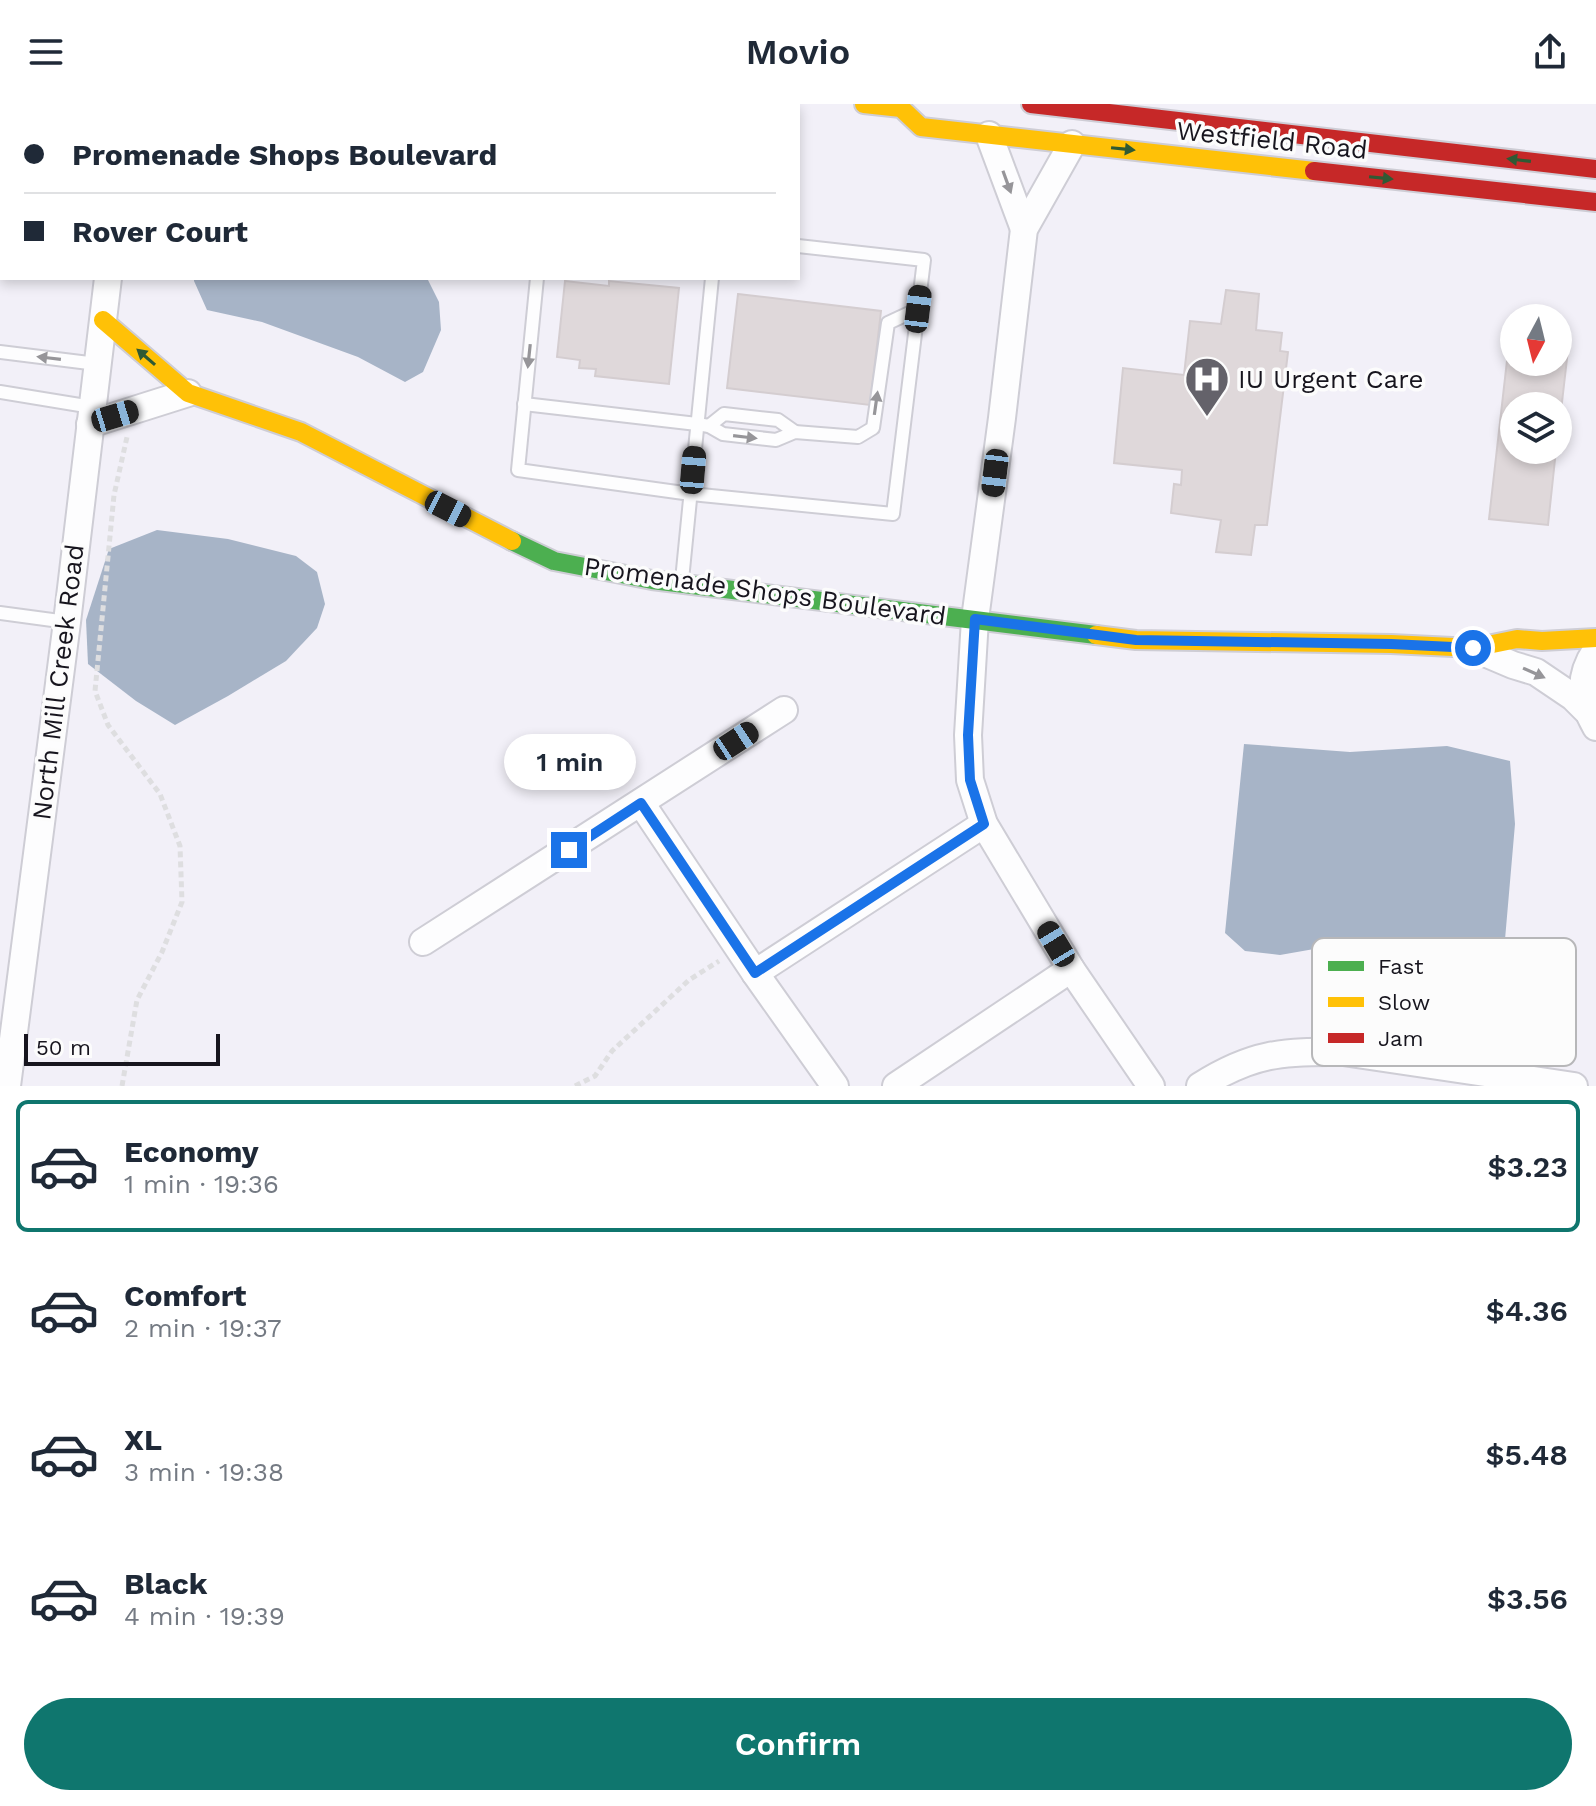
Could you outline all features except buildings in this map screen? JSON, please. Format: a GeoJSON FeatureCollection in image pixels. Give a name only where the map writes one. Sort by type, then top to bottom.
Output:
{"type":"FeatureCollection","features":[{"type":"Feature","properties":{"kind":"street","name":"Westfield Road"},"geometry":{"type":"LineString","coordinates":[[864,104],[905,106],[921,127],[1596,202]]}},
{"type":"Feature","properties":{"kind":"street","name":"Westfield Road"},"geometry":{"type":"LineString","coordinates":[[1031,104],[1090,107],[1596,169]]}},
{"type":"Feature","properties":{"kind":"street"},"geometry":{"type":"LineString","coordinates":[[989,135],[1024,229]]}},
{"type":"Feature","properties":{"kind":"street"},"geometry":{"type":"LineString","coordinates":[[1072,144],[1024,229],[975,619],[968,735],[970,780],[984,824],[1071,969],[1151,1086]]}},
{"type":"Feature","properties":{"kind":"street","name":"North Mill Creek Road"},"geometry":{"type":"LineString","coordinates":[[7,1086],[108,280]]}},
{"type":"Feature","properties":{"kind":"street","name":"Promenade Shops Boulevard"},"geometry":{"type":"LineString","coordinates":[[103,320],[188,393],[301,432],[554,561],[652,580],[1136,640],[1473,648],[1517,639],[1596,638]]}},
{"type":"Feature","properties":{"kind":"street"},"geometry":{"type":"LineString","coordinates":[[91,415],[188,393]]}},
{"type":"Feature","properties":{"kind":"street","name":"Promenade Shops Boulevard"},"geometry":{"type":"LineString","coordinates":[[1473,648],[1536,672],[1573,697],[1591,719]]}},
{"type":"Feature","properties":{"kind":"street"},"geometry":{"type":"LineString","coordinates":[[1591,719],[1582,690],[1585,670],[1596,650]]}},
{"type":"Feature","properties":{"kind":"street"},"geometry":{"type":"LineString","coordinates":[[423,942],[784,710]]}},
{"type":"Feature","properties":{"kind":"street"},"geometry":{"type":"LineString","coordinates":[[641,803],[835,1086]]}},
{"type":"Feature","properties":{"kind":"street"},"geometry":{"type":"LineString","coordinates":[[755,973],[984,824]]}},
{"type":"Feature","properties":{"kind":"street"},"geometry":{"type":"LineString","coordinates":[[896,1086],[1071,969]]}},
{"type":"Feature","properties":{"kind":"street"},"geometry":{"type":"LineString","coordinates":[[1200,1086],[1241,1063],[1270,1054],[1312,1051]]}},
{"type":"Feature","properties":{"kind":"street"},"geometry":{"type":"LineString","coordinates":[[1438,1066],[1574,1086]]}},
{"type":"Feature","properties":{"kind":"lane"},"geometry":{"type":"LineString","coordinates":[[537,280],[518,470],[691,494],[893,514],[924,260],[800,246]]}},
{"type":"Feature","properties":{"kind":"lane"},"geometry":{"type":"LineString","coordinates":[[682,583],[691,494],[703,425],[712,280]]}},
{"type":"Feature","properties":{"kind":"lane"},"geometry":{"type":"LineString","coordinates":[[524,404],[703,425],[723,434],[776,440],[795,432],[858,437],[873,428],[888,323],[918,309]]}},
{"type":"Feature","properties":{"kind":"lane"},"geometry":{"type":"LineString","coordinates":[[0,352],[97,364]]}},
{"type":"Feature","properties":{"kind":"lane"},"geometry":{"type":"LineString","coordinates":[[0,392],[91,415]]}},
{"type":"Feature","properties":{"kind":"lane"},"geometry":{"type":"LineString","coordinates":[[703,425],[724,414],[778,420],[795,432]]}},
{"type":"Feature","properties":{"kind":"lane"},"geometry":{"type":"LineString","coordinates":[[0,613],[67,622]]}},
{"type":"Feature","properties":{"kind":"path"},"geometry":{"type":"LineString","coordinates":[[122,1086],[137,1000],[162,952],[182,902],[180,846],[160,794],[108,725],[95,691],[114,495],[126,437],[138,434]]}},
{"type":"Feature","properties":{"kind":"path"},"geometry":{"type":"LineString","coordinates":[[575,1086],[595,1076],[612,1051],[689,980],[740,948]]}},
{"type":"Feature","properties":{"kind":"water"},"geometry":{"type":"Polygon","coordinates":[[[428,280],[439,302],[441,330],[423,372],[405,382],[358,357],[262,322],[207,310],[194,281],[428,280]]]}},
{"type":"Feature","properties":{"kind":"water"},"geometry":{"type":"Polygon","coordinates":[[[157,530],[228,539],[296,556],[317,572],[325,604],[317,628],[286,661],[175,725],[136,701],[88,664],[86,620],[109,549],[157,530]]]}},
{"type":"Feature","properties":{"kind":"water"},"geometry":{"type":"Polygon","coordinates":[[[1244,744],[1350,752],[1447,746],[1510,761],[1515,824],[1505,938],[1312,938],[1312,949],[1280,955],[1245,951],[1225,933],[1244,744]]]}},
{"type":"Feature","properties":{"kind":"traffic: fast"},"geometry":{"type":"LineString","coordinates":[[512,541],[554,561],[652,580],[1096,635]]}},
{"type":"Feature","properties":{"kind":"traffic: slow"},"geometry":{"type":"LineString","coordinates":[[864,104],[901,108],[921,127],[1314,171]]}},
{"type":"Feature","properties":{"kind":"traffic: slow"},"geometry":{"type":"LineString","coordinates":[[103,320],[188,393],[301,432],[512,541]]}},
{"type":"Feature","properties":{"kind":"traffic: slow"},"geometry":{"type":"LineString","coordinates":[[1096,635],[1136,640],[1473,648],[1517,639],[1596,638]]}},
{"type":"Feature","properties":{"kind":"traffic: jam"},"geometry":{"type":"LineString","coordinates":[[1031,104],[1596,169]]}},
{"type":"Feature","properties":{"kind":"traffic: jam"},"geometry":{"type":"LineString","coordinates":[[1314,171],[1596,202]]}},
{"type":"Feature","properties":{"kind":"place","name":"IU Urgent Care"},"geometry":{"type":"Point","coordinates":[1207,418]}},
{"type":"Feature","properties":{"kind":"route"},"geometry":{"type":"LineString","coordinates":[[569,850],[641,803],[755,973],[984,824],[970,780],[968,735],[975,619],[1136,640],[1473,648]]}}]}
